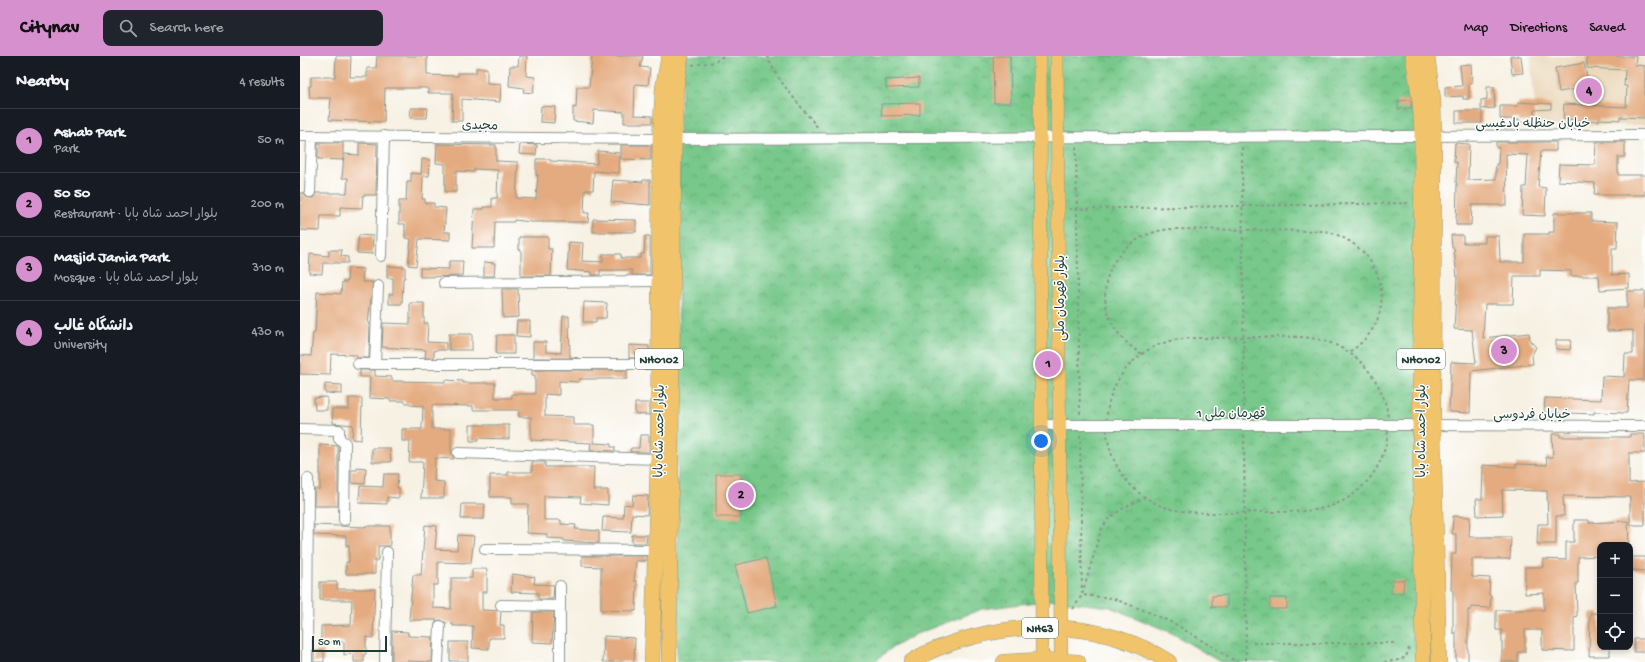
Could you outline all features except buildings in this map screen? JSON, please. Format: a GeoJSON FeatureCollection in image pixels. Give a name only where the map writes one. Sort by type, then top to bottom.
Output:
{"type":"FeatureCollection","features":[{"type":"Feature","properties":{"kind":"highway","name":"بلوار احمد شاه بابا"},"geometry":{"type":"LineString","coordinates":[[1413,56],[1420,101],[1428,134],[1423,662]]}},
{"type":"Feature","properties":{"kind":"highway","name":"بلوار احمد شاه بابا"},"geometry":{"type":"LineString","coordinates":[[1427,56],[1433,99],[1415,201],[1439,662]]}},
{"type":"Feature","properties":{"kind":"highway","name":"بلوار احمد شاه بابا"},"geometry":{"type":"LineString","coordinates":[[652,662],[658,459],[659,281],[667,139],[676,88],[676,60]]}},
{"type":"Feature","properties":{"kind":"highway","name":"بلوار احمد شاه بابا"},"geometry":{"type":"LineString","coordinates":[[667,139],[669,662]]}},
{"type":"Feature","properties":{"kind":"highway","name":"NH63"},"geometry":{"type":"LineString","coordinates":[[911,662],[943,646],[976,636],[1008,629],[1061,628],[1080,629],[1112,636],[1131,642],[1169,662]]}},
{"type":"Feature","properties":{"kind":"highway"},"geometry":{"type":"LineString","coordinates":[[1004,662],[1042,660],[1078,662]]}},
{"type":"Feature","properties":{"kind":"main road"},"geometry":{"type":"LineString","coordinates":[[1040,56],[1042,660]]}},
{"type":"Feature","properties":{"kind":"main road","name":"بلوار قهرمان ملی"},"geometry":{"type":"LineString","coordinates":[[1057,56],[1061,660]]}},
{"type":"Feature","properties":{"kind":"street","name":"خیابان حنظله بادغیسی"},"geometry":{"type":"LineString","coordinates":[[1040,137],[1428,134],[1645,135]]}},
{"type":"Feature","properties":{"kind":"street","name":"مجیدی"},"geometry":{"type":"LineString","coordinates":[[300,136],[667,139],[1040,137]]}},
{"type":"Feature","properties":{"kind":"street"},"geometry":{"type":"LineString","coordinates":[[310,192],[312,136]]}},
{"type":"Feature","properties":{"kind":"street"},"geometry":{"type":"LineString","coordinates":[[382,256],[384,136]]}},
{"type":"Feature","properties":{"kind":"street"},"geometry":{"type":"LineString","coordinates":[[444,283],[659,281]]}},
{"type":"Feature","properties":{"kind":"street"},"geometry":{"type":"LineString","coordinates":[[374,364],[378,286]]}},
{"type":"Feature","properties":{"kind":"street"},"geometry":{"type":"LineString","coordinates":[[358,364],[659,364]]}},
{"type":"Feature","properties":{"kind":"street","name":"قهرمان ملی 1"},"geometry":{"type":"LineString","coordinates":[[1042,425],[1426,425]]}},
{"type":"Feature","properties":{"kind":"street","name":"خیابان فردوسی"},"geometry":{"type":"LineString","coordinates":[[1426,425],[1645,426]]}},
{"type":"Feature","properties":{"kind":"street"},"geometry":{"type":"LineString","coordinates":[[300,429],[339,430],[339,438],[345,443],[344,520]]}},
{"type":"Feature","properties":{"kind":"street"},"geometry":{"type":"LineString","coordinates":[[458,453],[658,459]]}},
{"type":"Feature","properties":{"kind":"street"},"geometry":{"type":"LineString","coordinates":[[307,662],[308,479]]}},
{"type":"Feature","properties":{"kind":"street"},"geometry":{"type":"LineString","coordinates":[[485,549],[655,550]]}},
{"type":"Feature","properties":{"kind":"street"},"geometry":{"type":"LineString","coordinates":[[385,662],[387,552]]}},
{"type":"Feature","properties":{"kind":"street"},"geometry":{"type":"LineString","coordinates":[[560,586],[560,662]]}},
{"type":"Feature","properties":{"kind":"street"},"geometry":{"type":"LineString","coordinates":[[500,605],[560,606]]}},
{"type":"Feature","properties":{"kind":"street"},"geometry":{"type":"LineString","coordinates":[[438,662],[440,626]]}},
{"type":"Feature","properties":{"kind":"path"},"geometry":{"type":"LineString","coordinates":[[676,60],[715,62],[723,56]]}},
{"type":"Feature","properties":{"kind":"path"},"geometry":{"type":"LineString","coordinates":[[767,56],[769,62],[791,94],[826,138]]}},
{"type":"Feature","properties":{"kind":"path"},"geometry":{"type":"LineString","coordinates":[[1242,136],[1246,662]]}},
{"type":"Feature","properties":{"kind":"path"},"geometry":{"type":"LineString","coordinates":[[1076,145],[1082,595]]}},
{"type":"Feature","properties":{"kind":"path"},"geometry":{"type":"LineString","coordinates":[[1058,210],[1415,201]]}},
{"type":"Feature","properties":{"kind":"path"},"geometry":{"type":"LineString","coordinates":[[1142,354],[1134,349],[1119,335],[1109,317],[1106,307],[1106,286],[1112,266],[1117,258],[1127,246],[1140,237],[1159,231],[1243,230],[1324,231],[1344,236],[1361,248],[1368,256],[1379,279],[1381,294],[1378,315],[1363,341],[1348,352]]}},
{"type":"Feature","properties":{"kind":"path"},"geometry":{"type":"LineString","coordinates":[[1061,628],[1082,595],[1101,530],[1109,518],[1125,507],[1145,497]]}},
{"type":"Feature","properties":{"kind":"path"},"geometry":{"type":"LineString","coordinates":[[1082,595],[1112,598],[1150,613],[1175,624],[1237,662]]}},
{"type":"Feature","properties":{"kind":"path"},"geometry":{"type":"LineString","coordinates":[[1384,662],[1399,660],[1406,657],[1409,650],[1409,642]]}},
{"type":"Feature","properties":{"kind":"path"},"geometry":{"type":"LineString","coordinates":[[1253,643],[1394,643]]}},
{"type":"Feature","properties":{"kind":"shaded area"},"geometry":{"type":"Polygon","coordinates":[[[1530,56],[1645,56],[1645,125],[1537,126],[1530,56]]]}},
{"type":"Feature","properties":{"kind":"green space"},"geometry":{"type":"Polygon","coordinates":[[[685,56],[1407,56],[1418,128],[1417,662],[1220,662],[1170,632],[1110,607],[1051,600],[982,609],[916,634],[890,649],[874,662],[677,662],[679,121],[685,56]]]}},
{"type":"Feature","properties":{"kind":"place","name":"دانشگاه غالب"},"geometry":{"type":"Point","coordinates":[1589,91]}},
{"type":"Feature","properties":{"kind":"place","name":"Masjid Jamia Park"},"geometry":{"type":"Point","coordinates":[1504,351]}},
{"type":"Feature","properties":{"kind":"place","name":"Ashab Park"},"geometry":{"type":"Point","coordinates":[1048,364]}},
{"type":"Feature","properties":{"kind":"place","name":"50 50"},"geometry":{"type":"Point","coordinates":[741,495]}}]}
